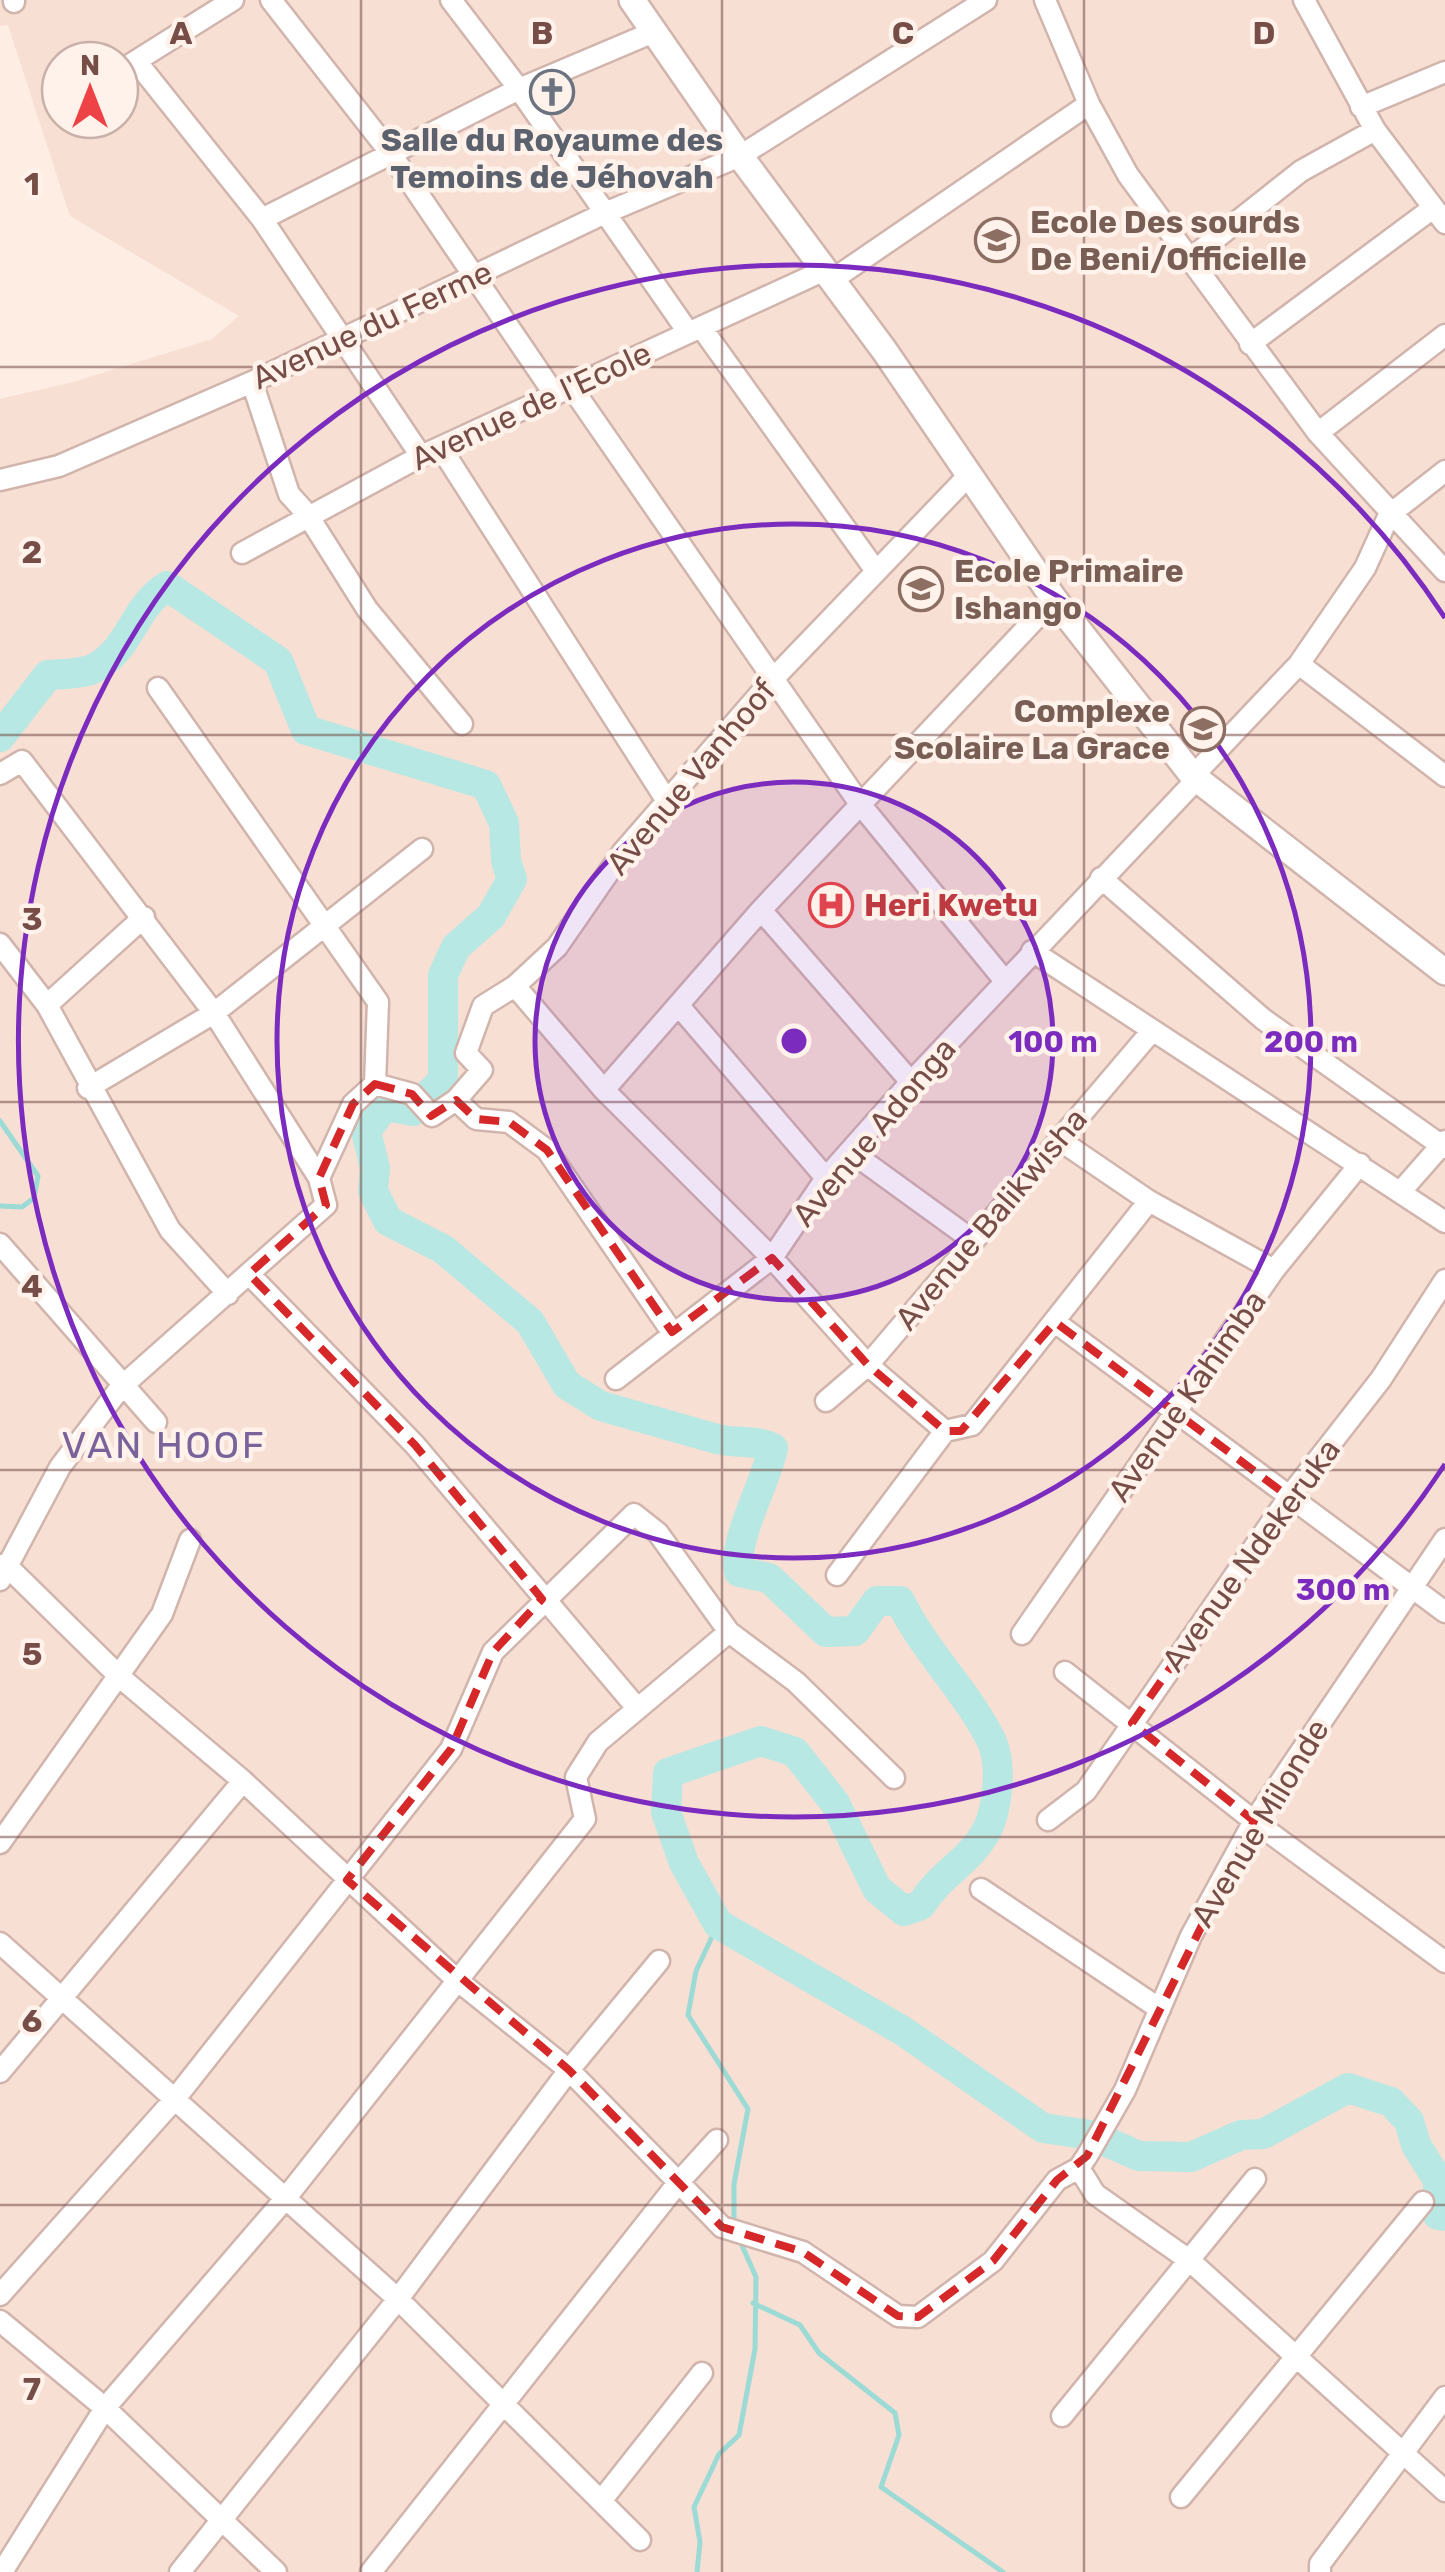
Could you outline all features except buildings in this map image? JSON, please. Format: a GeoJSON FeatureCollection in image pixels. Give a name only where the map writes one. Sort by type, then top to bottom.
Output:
{"type":"FeatureCollection","features":[{"type":"Feature","properties":{"kind":"street"},"geometry":{"type":"LineString","coordinates":[[140,58],[233,0]]}},
{"type":"Feature","properties":{"kind":"street"},"geometry":{"type":"LineString","coordinates":[[271,0],[389,151],[472,279],[563,391],[860,804],[1005,982]]}},
{"type":"Feature","properties":{"kind":"street"},"geometry":{"type":"LineString","coordinates":[[451,0],[520,89],[605,213],[876,571]]}},
{"type":"Feature","properties":{"kind":"street"},"geometry":{"type":"LineString","coordinates":[[632,0],[970,474],[1054,599],[1195,777],[1445,972]]}},
{"type":"Feature","properties":{"kind":"street","name":"Avenue du Ferme"},"geometry":{"type":"LineString","coordinates":[[0,480],[59,466],[252,382],[605,213],[740,156],[986,0]]}},
{"type":"Feature","properties":{"kind":"street"},"geometry":{"type":"LineString","coordinates":[[1044,0],[1089,104],[1128,175],[1318,434],[1445,571]]}},
{"type":"Feature","properties":{"kind":"street"},"geometry":{"type":"LineString","coordinates":[[1250,344],[1439,216],[1375,130],[1304,0]]}},
{"type":"Feature","properties":{"kind":"street"},"geometry":{"type":"LineString","coordinates":[[262,219],[389,151],[520,89],[656,32]]}},
{"type":"Feature","properties":{"kind":"street"},"geometry":{"type":"LineString","coordinates":[[1361,107],[1445,72]]}},
{"type":"Feature","properties":{"kind":"street"},"geometry":{"type":"LineString","coordinates":[[140,80],[262,219],[342,340],[431,452],[667,801]]}},
{"type":"Feature","properties":{"kind":"street","name":"Avenue de l'Ecole"},"geometry":{"type":"LineString","coordinates":[[242,553],[307,514],[431,452],[694,330],[828,276],[1089,104]]}},
{"type":"Feature","properties":{"kind":"street"},"geometry":{"type":"LineString","coordinates":[[1191,258],[1301,171],[1375,130]]}},
{"type":"Feature","properties":{"kind":"street"},"geometry":{"type":"LineString","coordinates":[[1318,434],[1445,334]]}},
{"type":"Feature","properties":{"kind":"street"},"geometry":{"type":"LineString","coordinates":[[252,382],[289,494],[307,514],[366,609],[462,724]]}},
{"type":"Feature","properties":{"kind":"street"},"geometry":{"type":"LineString","coordinates":[[1389,515],[1445,471]]}},
{"type":"Feature","properties":{"kind":"street","name":"Avenue Vanhoof"},"geometry":{"type":"LineString","coordinates":[[456,1100],[482,1070],[466,1053],[474,1018],[482,1006],[514,986],[557,947],[622,854],[773,679],[970,474]]}},
{"type":"Feature","properties":{"kind":"street","name":"Avenue Adonga"},"geometry":{"type":"LineString","coordinates":[[616,1379],[772,1258],[826,1178],[911,1082],[1299,664],[1365,568],[1389,515]]}},
{"type":"Feature","properties":{"kind":"street"},"geometry":{"type":"LineString","coordinates":[[604,1090],[760,910],[1054,599]]}},
{"type":"Feature","properties":{"kind":"street"},"geometry":{"type":"LineString","coordinates":[[1299,664],[1445,776]]}},
{"type":"Feature","properties":{"kind":"street"},"geometry":{"type":"LineString","coordinates":[[158,688],[378,1002],[376,1084],[353,1104],[320,1178]]}},
{"type":"Feature","properties":{"kind":"street"},"geometry":{"type":"LineString","coordinates":[[0,774],[22,761],[144,917],[214,1014],[320,1178],[326,1205],[121,1387],[60,1467],[3,1571],[120,1678],[244,1781],[457,1980],[568,2070],[678,2183]]}},
{"type":"Feature","properties":{"kind":"street"},"geometry":{"type":"LineString","coordinates":[[88,1088],[214,1014],[328,928],[422,850]]}},
{"type":"Feature","properties":{"kind":"street"},"geometry":{"type":"LineString","coordinates":[[1101,878],[1263,1020],[1444,1145],[1402,1190]]}},
{"type":"Feature","properties":{"kind":"street"},"geometry":{"type":"LineString","coordinates":[[760,910],[911,1082]]}},
{"type":"Feature","properties":{"kind":"street"},"geometry":{"type":"LineString","coordinates":[[46,1004],[144,917]]}},
{"type":"Feature","properties":{"kind":"street"},"geometry":{"type":"LineString","coordinates":[[0,944],[46,1004],[88,1088],[170,1230],[228,1294]]}},
{"type":"Feature","properties":{"kind":"street"},"geometry":{"type":"LineString","coordinates":[[1032,951],[1151,1032],[1402,1190],[1445,1222]]}},
{"type":"Feature","properties":{"kind":"street"},"geometry":{"type":"LineString","coordinates":[[514,986],[604,1090],[772,1258],[868,1365],[945,1431]]}},
{"type":"Feature","properties":{"kind":"street"},"geometry":{"type":"LineString","coordinates":[[679,1006],[826,1178]]}},
{"type":"Feature","properties":{"kind":"street","name":"Avenue Balikwisha"},"geometry":{"type":"LineString","coordinates":[[826,1402],[868,1365],[971,1239],[1151,1032]]}},
{"type":"Feature","properties":{"kind":"street"},"geometry":{"type":"LineString","coordinates":[[376,1084],[412,1094],[432,1116],[456,1100],[476,1119],[509,1122],[547,1150],[672,1332]]}},
{"type":"Feature","properties":{"kind":"street"},"geometry":{"type":"LineString","coordinates":[[1058,1139],[1149,1201],[1274,1270]]}},
{"type":"Feature","properties":{"kind":"street"},"geometry":{"type":"LineString","coordinates":[[851,1152],[971,1239]]}},
{"type":"Feature","properties":{"kind":"street","name":"Avenue Kahimba"},"geometry":{"type":"LineString","coordinates":[[1022,1634],[1274,1270],[1360,1164]]}},
{"type":"Feature","properties":{"kind":"street"},"geometry":{"type":"LineString","coordinates":[[836,1575],[945,1431],[972,1426],[1149,1201]]}},
{"type":"Feature","properties":{"kind":"street"},"geometry":{"type":"LineString","coordinates":[[0,1244],[121,1387],[156,1422]]}},
{"type":"Feature","properties":{"kind":"street"},"geometry":{"type":"LineString","coordinates":[[249,1274],[415,1445],[637,1708]]}},
{"type":"Feature","properties":{"kind":"street","name":"Avenue Ndekeruka"},"geometry":{"type":"LineString","coordinates":[[1048,1820],[1086,1791],[1289,1498],[1381,1380],[1445,1280]]}},
{"type":"Feature","properties":{"kind":"street"},"geometry":{"type":"LineString","coordinates":[[1055,1322],[1445,1612]]}},
{"type":"Feature","properties":{"kind":"street"},"geometry":{"type":"LineString","coordinates":[[0,2295],[174,2100],[450,1749],[493,1652],[542,1599],[634,1514],[658,1533],[729,1632],[796,1682],[894,1778]]}},
{"type":"Feature","properties":{"kind":"street","name":"Avenue Milonde"},"geometry":{"type":"LineString","coordinates":[[678,2183],[733,2229],[802,2252],[898,2316],[918,2316],[993,2261],[1057,2180],[1083,2162],[1107,2125],[1191,1936],[1254,1822],[1445,1539]]}},
{"type":"Feature","properties":{"kind":"street"},"geometry":{"type":"LineString","coordinates":[[0,1843],[162,1614],[190,1540]]}},
{"type":"Feature","properties":{"kind":"street"},"geometry":{"type":"LineString","coordinates":[[2,2572],[105,2408],[284,2199],[585,1819],[576,1777],[598,1742],[729,1632]]}},
{"type":"Feature","properties":{"kind":"street"},"geometry":{"type":"LineString","coordinates":[[1065,1672],[1254,1822],[1445,1962]]}},
{"type":"Feature","properties":{"kind":"street"},"geometry":{"type":"LineString","coordinates":[[0,2072],[244,1781]]}},
{"type":"Feature","properties":{"kind":"street"},"geometry":{"type":"LineString","coordinates":[[981,1889],[1160,2009]]}},
{"type":"Feature","properties":{"kind":"street"},"geometry":{"type":"LineString","coordinates":[[0,1943],[398,2299],[640,2540]]}},
{"type":"Feature","properties":{"kind":"street"},"geometry":{"type":"LineString","coordinates":[[180,2572],[398,2299],[568,2070],[659,1961]]}},
{"type":"Feature","properties":{"kind":"street"},"geometry":{"type":"LineString","coordinates":[[371,2572],[678,2183],[717,2140]]}},
{"type":"Feature","properties":{"kind":"street"},"geometry":{"type":"LineString","coordinates":[[1083,2162],[1095,2194],[1190,2260],[1445,2491]]}},
{"type":"Feature","properties":{"kind":"street"},"geometry":{"type":"LineString","coordinates":[[1062,2416],[1255,2179]]}},
{"type":"Feature","properties":{"kind":"street"},"geometry":{"type":"LineString","coordinates":[[1181,2497],[1424,2202]]}},
{"type":"Feature","properties":{"kind":"street"},"geometry":{"type":"LineString","coordinates":[[0,2321],[105,2408],[276,2572]]}},
{"type":"Feature","properties":{"kind":"street"},"geometry":{"type":"LineString","coordinates":[[602,2501],[702,2372]]}},
{"type":"Feature","properties":{"kind":"street"},"geometry":{"type":"LineString","coordinates":[[1320,2572],[1320,2564],[1445,2397]]}},
{"type":"Feature","properties":{"kind":"highlighted area"},"geometry":{"type":"Polygon","coordinates":[[[375,1084],[412,1094],[431,1116],[456,1100],[476,1119],[509,1122],[547,1150],[672,1332],[772,1258],[868,1365],[945,1431],[961,1431],[1055,1322],[1289,1497],[1132,1723],[1254,1821],[1087,2156],[1057,2180],[993,2261],[918,2317],[898,2316],[803,2252],[722,2227],[569,2070],[347,1880],[451,1749],[493,1652],[542,1599],[415,1445],[249,1274],[326,1205],[319,1178],[353,1104],[375,1084]]]}},
{"type":"Feature","properties":{"kind":"shaded area"},"geometry":{"type":"Polygon","coordinates":[[[0,0],[1445,0],[1445,2572],[0,2572],[0,399],[73,382],[212,339],[239,316],[70,216],[45,140],[140,140],[140,40],[40,40],[40,124],[8,25],[0,26],[0,0]]]}},
{"type":"Feature","properties":{"kind":"waterway"},"geometry":{"type":"LineString","coordinates":[[0,737],[48,675],[95,668],[117,650],[146,606],[167,586],[278,661],[306,730],[486,785],[504,823],[506,861],[512,879],[491,916],[456,947],[443,975],[443,1080],[413,1111],[385,1106],[366,1131],[375,1168],[373,1191],[388,1221],[443,1249],[530,1322],[567,1385],[601,1406],[717,1439],[773,1448],[745,1528],[739,1572],[769,1578],[826,1632],[855,1631],[877,1601],[900,1601],[971,1706],[995,1752],[997,1787],[986,1832],[921,1905],[904,1911],[877,1889],[835,1803],[795,1752],[761,1741],[668,1773],[666,1812],[684,1863],[718,1924],[903,2031],[1043,2128],[1091,2135],[1139,2156],[1191,2157],[1241,2135],[1263,2134],[1348,2088],[1391,2102],[1409,2121],[1416,2145],[1438,2180],[1438,2215],[1445,2216]]}},
{"type":"Feature","properties":{"kind":"waterway"},"geometry":{"type":"LineString","coordinates":[[0,1121],[38,1176],[34,1198],[22,1207],[0,1206]]}},
{"type":"Feature","properties":{"kind":"waterway"},"geometry":{"type":"LineString","coordinates":[[718,1924],[696,1971],[688,2015],[748,2109],[734,2184],[734,2227]]}},
{"type":"Feature","properties":{"kind":"waterway"},"geometry":{"type":"LineString","coordinates":[[697,2572],[700,2542],[694,2507],[719,2454],[739,2435],[755,2349],[756,2277],[740,2241]]}},
{"type":"Feature","properties":{"kind":"waterway"},"geometry":{"type":"LineString","coordinates":[[753,2303],[800,2325],[819,2353],[895,2413],[899,2435],[881,2487],[1003,2572]]}},
{"type":"Feature","properties":{"kind":"place","name":"Salle du Royaume des Temoins de Jéhovah"},"geometry":{"type":"Point","coordinates":[552,92]}},
{"type":"Feature","properties":{"kind":"place","name":"Ecole Des sourds De Beni/Officielle"},"geometry":{"type":"Point","coordinates":[997,240]}},
{"type":"Feature","properties":{"kind":"place","name":"Ecole Primaire Ishango"},"geometry":{"type":"Point","coordinates":[921,589]}},
{"type":"Feature","properties":{"kind":"place","name":"Complexe Scolaire La Grace"},"geometry":{"type":"Point","coordinates":[1203,729]}},
{"type":"Feature","properties":{"kind":"place","name":"Heri Kwetu"},"geometry":{"type":"Point","coordinates":[831,905]}},
{"type":"Feature","properties":{"kind":"district","name":"VAN HOOF"},"geometry":{"type":"Point","coordinates":[164,1445]}}]}
